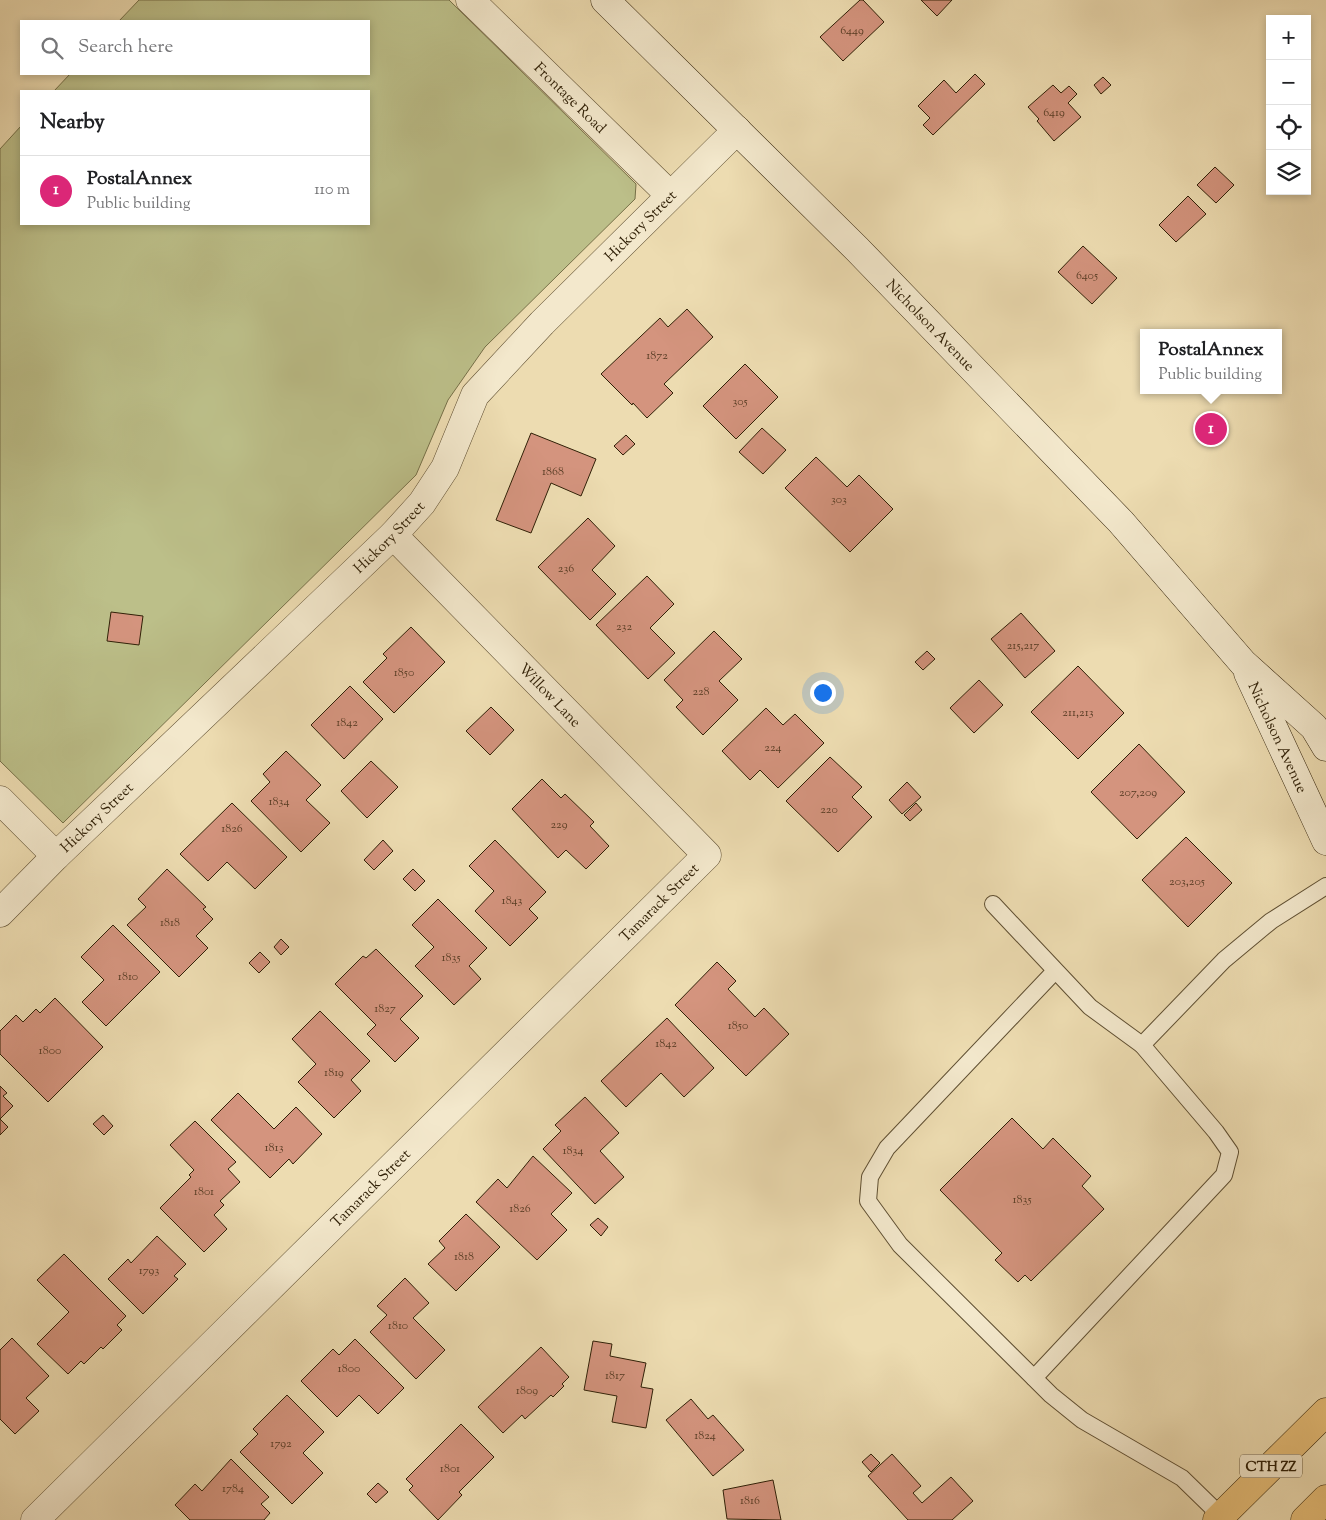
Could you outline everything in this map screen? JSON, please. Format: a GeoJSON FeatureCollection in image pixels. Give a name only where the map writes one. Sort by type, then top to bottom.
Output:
{"type":"FeatureCollection","features":[{"type":"Feature","properties":{"kind":"main road","name":"CTH ZZ"},"geometry":{"type":"LineString","coordinates":[[1220,1519],[1326,1412]]}},
{"type":"Feature","properties":{"kind":"main road"},"geometry":{"type":"LineString","coordinates":[[1305,1520],[1326,1499]]}},
{"type":"Feature","properties":{"kind":"street","name":"Frontage Road"},"geometry":{"type":"LineString","coordinates":[[470,0],[670,195]]}},
{"type":"Feature","properties":{"kind":"street","name":"Nicholson Avenue"},"geometry":{"type":"LineString","coordinates":[[605,0],[856,248],[1121,522],[1243,663],[1314,727],[1326,747]]}},
{"type":"Feature","properties":{"kind":"street","name":"Hickory Street"},"geometry":{"type":"LineString","coordinates":[[0,913],[56,856],[393,535],[422,503],[445,468],[475,396],[542,323],[736,130]]}},
{"type":"Feature","properties":{"kind":"street","name":"Willow Lane"},"geometry":{"type":"LineString","coordinates":[[393,535],[708,855]]}},
{"type":"Feature","properties":{"kind":"street","name":"Nicholson Avenue"},"geometry":{"type":"LineString","coordinates":[[1243,663],[1326,841]]}},
{"type":"Feature","properties":{"kind":"street"},"geometry":{"type":"LineString","coordinates":[[0,800],[56,856]]}},
{"type":"Feature","properties":{"kind":"street","name":"Tamarack Street"},"geometry":{"type":"LineString","coordinates":[[35,1520],[708,855]]}},
{"type":"Feature","properties":{"kind":"lane"},"geometry":{"type":"LineString","coordinates":[[1142,1045],[1224,960],[1271,921],[1326,886]]}},
{"type":"Feature","properties":{"kind":"lane"},"geometry":{"type":"LineString","coordinates":[[993,904],[1090,1007],[1142,1045],[1216,1132],[1230,1152],[1224,1175],[1034,1378]]}},
{"type":"Feature","properties":{"kind":"lane"},"geometry":{"type":"LineString","coordinates":[[1055,971],[887,1148],[870,1177],[868,1201],[900,1245],[1034,1378],[1082,1420],[1182,1478],[1220,1519]]}},
{"type":"Feature","properties":{"kind":"green space"},"geometry":{"type":"Polygon","coordinates":[[[139,0],[449,0],[636,184],[635,199],[485,347],[448,400],[416,475],[63,823],[0,761],[0,149],[20,127],[20,225],[370,225],[370,90],[55,90],[69,75],[370,75],[370,20],[120,20],[139,0]]]}},
{"type":"Feature","properties":{"kind":"building"},"geometry":{"type":"Polygon","coordinates":[[[860,0],[863,0],[884,22],[843,61],[820,37],[860,0]]]}},
{"type":"Feature","properties":{"kind":"building"},"geometry":{"type":"Polygon","coordinates":[[[921,0],[952,0],[937,16],[921,0]]]}},
{"type":"Feature","properties":{"kind":"building"},"geometry":{"type":"Polygon","coordinates":[[[975,74],[985,84],[933,135],[923,125],[930,118],[918,106],[944,80],[956,93],[975,74]]]}},
{"type":"Feature","properties":{"kind":"building"},"geometry":{"type":"Polygon","coordinates":[[[1103,77],[1111,85],[1101,94],[1094,85],[1103,77]]]}},
{"type":"Feature","properties":{"kind":"building"},"geometry":{"type":"Polygon","coordinates":[[[1053,85],[1061,93],[1069,86],[1077,94],[1068,103],[1081,117],[1054,141],[1028,107],[1053,85]]]}},
{"type":"Feature","properties":{"kind":"building"},"geometry":{"type":"Polygon","coordinates":[[[1215,167],[1234,185],[1216,203],[1197,185],[1215,167]]]}},
{"type":"Feature","properties":{"kind":"building"},"geometry":{"type":"Polygon","coordinates":[[[1188,196],[1206,214],[1176,242],[1159,225],[1188,196]]]}},
{"type":"Feature","properties":{"kind":"building"},"geometry":{"type":"Polygon","coordinates":[[[1083,246],[1117,278],[1092,304],[1058,272],[1083,246]]]}},
{"type":"Feature","properties":{"kind":"building"},"geometry":{"type":"Polygon","coordinates":[[[687,309],[713,337],[664,384],[673,393],[647,418],[601,374],[660,318],[668,327],[687,309]]]}},
{"type":"Feature","properties":{"kind":"building"},"geometry":{"type":"Polygon","coordinates":[[[745,364],[778,397],[736,439],[703,406],[745,364]]]}},
{"type":"Feature","properties":{"kind":"building"},"geometry":{"type":"Polygon","coordinates":[[[762,428],[786,450],[763,474],[739,452],[762,428]]]}},
{"type":"Feature","properties":{"kind":"building"},"geometry":{"type":"Polygon","coordinates":[[[531,433],[596,459],[581,496],[551,483],[531,533],[496,520],[531,433]]]}},
{"type":"Feature","properties":{"kind":"building"},"geometry":{"type":"Polygon","coordinates":[[[626,435],[635,444],[623,455],[614,446],[626,435]]]}},
{"type":"Feature","properties":{"kind":"building"},"geometry":{"type":"Polygon","coordinates":[[[816,457],[847,487],[859,475],[893,509],[850,552],[785,488],[816,457]]]}},
{"type":"Feature","properties":{"kind":"building"},"geometry":{"type":"Polygon","coordinates":[[[588,518],[615,546],[592,570],[616,594],[590,620],[538,567],[588,518]]]}},
{"type":"Feature","properties":{"kind":"building"},"geometry":{"type":"Polygon","coordinates":[[[647,576],[674,604],[650,628],[675,653],[648,679],[596,625],[647,576]]]}},
{"type":"Feature","properties":{"kind":"building"},"geometry":{"type":"Polygon","coordinates":[[[111,612],[143,616],[139,645],[107,641],[111,612]]]}},
{"type":"Feature","properties":{"kind":"building"},"geometry":{"type":"Polygon","coordinates":[[[1021,613],[1055,651],[1025,678],[991,639],[1021,613]]]}},
{"type":"Feature","properties":{"kind":"building"},"geometry":{"type":"Polygon","coordinates":[[[411,627],[445,662],[394,713],[363,682],[387,658],[383,654],[411,627]]]}},
{"type":"Feature","properties":{"kind":"building"},"geometry":{"type":"Polygon","coordinates":[[[714,631],[742,659],[719,681],[738,700],[703,735],[676,707],[683,700],[664,680],[714,631]]]}},
{"type":"Feature","properties":{"kind":"building"},"geometry":{"type":"Polygon","coordinates":[[[927,651],[935,659],[923,670],[915,662],[927,651]]]}},
{"type":"Feature","properties":{"kind":"building"},"geometry":{"type":"Polygon","coordinates":[[[1078,666],[1124,713],[1078,759],[1031,712],[1078,666]]]}},
{"type":"Feature","properties":{"kind":"building"},"geometry":{"type":"Polygon","coordinates":[[[979,680],[1003,705],[974,733],[950,708],[979,680]]]}},
{"type":"Feature","properties":{"kind":"building"},"geometry":{"type":"Polygon","coordinates":[[[350,686],[383,719],[344,759],[311,725],[350,686]]]}},
{"type":"Feature","properties":{"kind":"building"},"geometry":{"type":"Polygon","coordinates":[[[491,707],[514,730],[490,755],[466,731],[491,707]]]}},
{"type":"Feature","properties":{"kind":"building"},"geometry":{"type":"Polygon","coordinates":[[[766,708],[783,725],[795,714],[824,743],[778,788],[760,770],[750,780],[722,751],[766,708]]]}},
{"type":"Feature","properties":{"kind":"building"},"geometry":{"type":"Polygon","coordinates":[[[1139,744],[1185,792],[1137,839],[1091,792],[1139,744]]]}},
{"type":"Feature","properties":{"kind":"building"},"geometry":{"type":"Polygon","coordinates":[[[286,751],[321,785],[306,800],[330,823],[301,852],[251,801],[270,782],[263,774],[286,751]]]}},
{"type":"Feature","properties":{"kind":"building"},"geometry":{"type":"Polygon","coordinates":[[[830,757],[862,787],[852,797],[872,817],[838,852],[786,801],[830,757]]]}},
{"type":"Feature","properties":{"kind":"building"},"geometry":{"type":"Polygon","coordinates":[[[371,761],[398,787],[367,818],[341,791],[371,761]]]}},
{"type":"Feature","properties":{"kind":"building"},"geometry":{"type":"Polygon","coordinates":[[[542,779],[561,798],[565,794],[594,822],[590,826],[609,846],[586,869],[566,850],[558,858],[512,809],[542,779]]]}},
{"type":"Feature","properties":{"kind":"building"},"geometry":{"type":"Polygon","coordinates":[[[907,782],[921,797],[902,814],[889,800],[907,782]]]}},
{"type":"Feature","properties":{"kind":"building"},"geometry":{"type":"Polygon","coordinates":[[[232,803],[287,857],[255,889],[227,862],[208,881],[180,854],[232,803]]]}},
{"type":"Feature","properties":{"kind":"building"},"geometry":{"type":"Polygon","coordinates":[[[916,803],[922,810],[910,821],[904,815],[916,803]]]}},
{"type":"Feature","properties":{"kind":"building"},"geometry":{"type":"Polygon","coordinates":[[[1186,837],[1232,883],[1188,927],[1142,880],[1186,837]]]}},
{"type":"Feature","properties":{"kind":"building"},"geometry":{"type":"Polygon","coordinates":[[[383,840],[393,851],[374,870],[364,860],[383,840]]]}},
{"type":"Feature","properties":{"kind":"building"},"geometry":{"type":"Polygon","coordinates":[[[495,840],[546,892],[529,909],[538,918],[510,946],[475,911],[494,891],[469,866],[495,840]]]}},
{"type":"Feature","properties":{"kind":"building"},"geometry":{"type":"Polygon","coordinates":[[[167,869],[206,907],[203,909],[213,919],[196,936],[208,948],[179,977],[127,925],[146,907],[138,899],[167,869]]]}},
{"type":"Feature","properties":{"kind":"building"},"geometry":{"type":"Polygon","coordinates":[[[413,869],[425,881],[415,891],[403,879],[413,869]]]}},
{"type":"Feature","properties":{"kind":"building"},"geometry":{"type":"Polygon","coordinates":[[[438,899],[487,948],[469,966],[481,979],[454,1005],[415,966],[434,947],[412,925],[438,899]]]}},
{"type":"Feature","properties":{"kind":"building"},"geometry":{"type":"Polygon","coordinates":[[[113,925],[160,972],[106,1026],[82,1002],[104,980],[81,957],[113,925]]]}},
{"type":"Feature","properties":{"kind":"building"},"geometry":{"type":"Polygon","coordinates":[[[281,939],[289,947],[281,955],[274,947],[281,939]]]}},
{"type":"Feature","properties":{"kind":"building"},"geometry":{"type":"Polygon","coordinates":[[[376,949],[423,996],[400,1019],[419,1038],[395,1062],[367,1034],[376,1025],[335,984],[363,956],[366,958],[376,949]]]}},
{"type":"Feature","properties":{"kind":"building"},"geometry":{"type":"Polygon","coordinates":[[[260,952],[270,962],[259,973],[249,963],[260,952]]]}},
{"type":"Feature","properties":{"kind":"building"},"geometry":{"type":"Polygon","coordinates":[[[717,962],[736,981],[728,989],[755,1017],[764,1008],[789,1034],[746,1076],[675,1005],[717,962]]]}},
{"type":"Feature","properties":{"kind":"building"},"geometry":{"type":"Polygon","coordinates":[[[55,998],[103,1047],[48,1102],[0,1054],[0,1031],[16,1015],[23,1022],[36,1009],[40,1013],[55,998]]]}},
{"type":"Feature","properties":{"kind":"building"},"geometry":{"type":"Polygon","coordinates":[[[320,1011],[370,1061],[351,1080],[361,1091],[334,1118],[298,1082],[316,1064],[292,1039],[320,1011]]]}},
{"type":"Feature","properties":{"kind":"building"},"geometry":{"type":"Polygon","coordinates":[[[667,1018],[714,1068],[684,1097],[661,1073],[626,1107],[601,1081],[667,1018]]]}},
{"type":"Feature","properties":{"kind":"building"},"geometry":{"type":"Polygon","coordinates":[[[0,1086],[7,1093],[3,1096],[13,1106],[0,1119],[0,1086]]]}},
{"type":"Feature","properties":{"kind":"building"},"geometry":{"type":"Polygon","coordinates":[[[238,1093],[274,1129],[296,1107],[322,1134],[293,1164],[289,1159],[270,1178],[211,1120],[238,1093]]]}},
{"type":"Feature","properties":{"kind":"building"},"geometry":{"type":"Polygon","coordinates":[[[585,1097],[619,1133],[600,1151],[624,1177],[595,1204],[543,1149],[561,1131],[555,1125],[585,1097]]]}},
{"type":"Feature","properties":{"kind":"building"},"geometry":{"type":"Polygon","coordinates":[[[103,1115],[113,1126],[104,1135],[93,1124],[103,1115]]]}},
{"type":"Feature","properties":{"kind":"building"},"geometry":{"type":"Polygon","coordinates":[[[1012,1118],[1043,1149],[1053,1138],[1091,1176],[1082,1186],[1104,1209],[1031,1281],[1025,1275],[1018,1282],[995,1260],[1002,1253],[940,1190],[1012,1118]]]}},
{"type":"Feature","properties":{"kind":"building"},"geometry":{"type":"Polygon","coordinates":[[[0,1119],[8,1127],[0,1135],[0,1119]]]}},
{"type":"Feature","properties":{"kind":"building"},"geometry":{"type":"Polygon","coordinates":[[[195,1121],[236,1162],[228,1169],[240,1182],[220,1201],[224,1205],[214,1215],[227,1229],[204,1252],[160,1208],[191,1177],[189,1175],[194,1170],[170,1145],[195,1121]]]}},
{"type":"Feature","properties":{"kind":"building"},"geometry":{"type":"Polygon","coordinates":[[[533,1156],[572,1193],[551,1214],[567,1230],[537,1260],[476,1202],[498,1179],[507,1188],[533,1156]]]}},
{"type":"Feature","properties":{"kind":"building"},"geometry":{"type":"Polygon","coordinates":[[[466,1214],[500,1247],[456,1291],[428,1264],[445,1248],[439,1241],[466,1214]]]}},
{"type":"Feature","properties":{"kind":"building"},"geometry":{"type":"Polygon","coordinates":[[[598,1218],[608,1227],[601,1236],[590,1225],[598,1218]]]}},
{"type":"Feature","properties":{"kind":"building"},"geometry":{"type":"Polygon","coordinates":[[[157,1236],[186,1264],[174,1276],[178,1279],[143,1314],[108,1279],[128,1259],[131,1263],[157,1236]]]}},
{"type":"Feature","properties":{"kind":"building"},"geometry":{"type":"Polygon","coordinates":[[[64,1254],[126,1316],[117,1325],[122,1330],[103,1349],[101,1347],[84,1364],[81,1361],[68,1374],[37,1344],[69,1312],[37,1280],[64,1254]]]}},
{"type":"Feature","properties":{"kind":"building"},"geometry":{"type":"Polygon","coordinates":[[[405,1278],[429,1303],[413,1318],[445,1350],[416,1379],[370,1332],[387,1315],[377,1306],[405,1278]]]}},
{"type":"Feature","properties":{"kind":"building"},"geometry":{"type":"Polygon","coordinates":[[[12,1338],[49,1376],[26,1398],[39,1411],[15,1434],[0,1419],[0,1350],[12,1338]]]}},
{"type":"Feature","properties":{"kind":"building"},"geometry":{"type":"Polygon","coordinates":[[[355,1339],[404,1388],[378,1414],[359,1395],[337,1417],[301,1381],[333,1349],[339,1355],[355,1339]]]}},
{"type":"Feature","properties":{"kind":"building"},"geometry":{"type":"Polygon","coordinates":[[[593,1341],[612,1344],[610,1356],[646,1363],[641,1387],[653,1389],[646,1428],[612,1422],[617,1396],[584,1390],[593,1341]]]}},
{"type":"Feature","properties":{"kind":"building"},"geometry":{"type":"Polygon","coordinates":[[[541,1347],[569,1377],[562,1384],[564,1386],[553,1397],[551,1395],[525,1419],[522,1415],[503,1433],[478,1407],[541,1347]]]}},
{"type":"Feature","properties":{"kind":"building"},"geometry":{"type":"Polygon","coordinates":[[[287,1395],[324,1432],[303,1453],[323,1473],[292,1504],[240,1452],[258,1434],[253,1429],[287,1395]]]}},
{"type":"Feature","properties":{"kind":"building"},"geometry":{"type":"Polygon","coordinates":[[[691,1399],[708,1419],[713,1415],[744,1450],[713,1476],[666,1420],[691,1399]]]}},
{"type":"Feature","properties":{"kind":"building"},"geometry":{"type":"Polygon","coordinates":[[[461,1424],[494,1457],[459,1492],[462,1495],[438,1520],[409,1490],[413,1486],[406,1479],[461,1424]]]}},
{"type":"Feature","properties":{"kind":"building"},"geometry":{"type":"Polygon","coordinates":[[[871,1454],[880,1463],[871,1472],[862,1462],[871,1454]]]}},
{"type":"Feature","properties":{"kind":"building"},"geometry":{"type":"Polygon","coordinates":[[[892,1454],[921,1486],[913,1493],[922,1503],[951,1477],[973,1501],[952,1520],[908,1520],[868,1476],[892,1454]]]}},
{"type":"Feature","properties":{"kind":"building"},"geometry":{"type":"Polygon","coordinates":[[[231,1459],[269,1497],[261,1504],[270,1513],[264,1520],[190,1520],[175,1505],[195,1484],[202,1491],[231,1459]]]}},
{"type":"Feature","properties":{"kind":"building"},"geometry":{"type":"Polygon","coordinates":[[[773,1480],[781,1520],[727,1519],[723,1490],[773,1480]]]}},
{"type":"Feature","properties":{"kind":"building"},"geometry":{"type":"Polygon","coordinates":[[[378,1483],[388,1492],[376,1503],[367,1494],[378,1483]]]}},
{"type":"Feature","properties":{"kind":"place","name":"PostalAnnex"},"geometry":{"type":"Point","coordinates":[1211,429]}}]}
